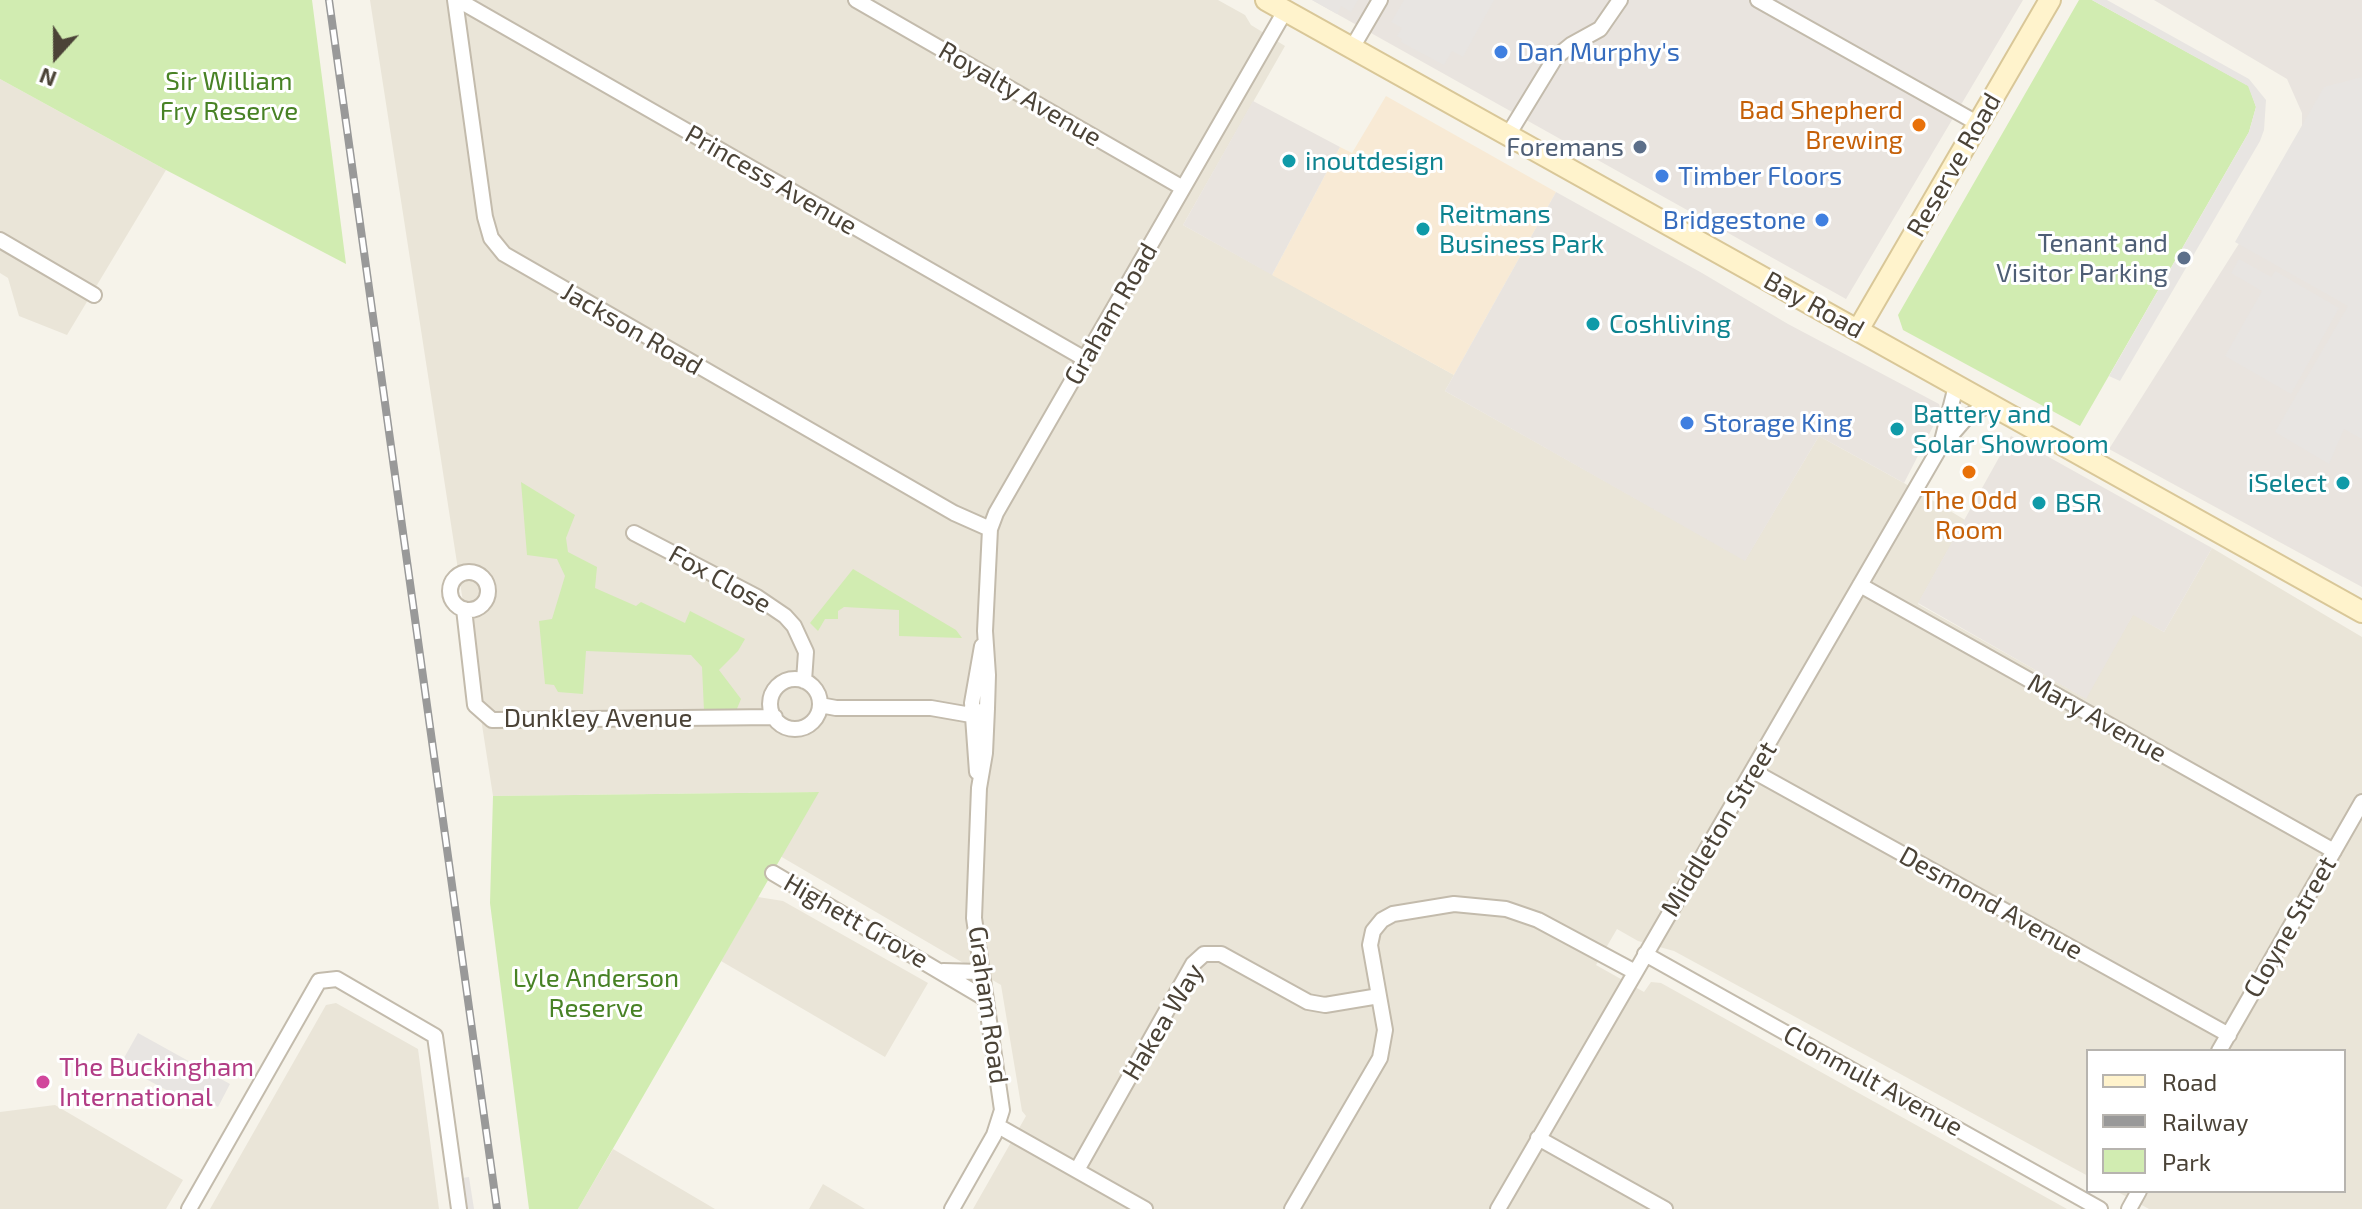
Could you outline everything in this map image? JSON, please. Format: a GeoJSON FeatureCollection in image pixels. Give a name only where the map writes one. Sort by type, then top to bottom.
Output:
{"type":"FeatureCollection","features":[{"type":"Feature","properties":{"kind":"main road","name":"Bay Road"},"geometry":{"type":"LineString","coordinates":[[1266,0],[2362,612]]}},
{"type":"Feature","properties":{"kind":"main road","name":"Reserve Road"},"geometry":{"type":"LineString","coordinates":[[1858,330],[2050,0]]}},
{"type":"Feature","properties":{"kind":"street","name":"Princess Avenue"},"geometry":{"type":"LineString","coordinates":[[456,0],[1085,359]]}},
{"type":"Feature","properties":{"kind":"street","name":"Jackson Road"},"geometry":{"type":"LineString","coordinates":[[456,0],[485,217],[491,238],[504,254],[954,513],[990,529]]}},
{"type":"Feature","properties":{"kind":"street","name":"Royalty Avenue"},"geometry":{"type":"LineString","coordinates":[[856,0],[1183,188]]}},
{"type":"Feature","properties":{"kind":"street"},"geometry":{"type":"LineString","coordinates":[[1352,48],[1380,0]]}},
{"type":"Feature","properties":{"kind":"street"},"geometry":{"type":"LineString","coordinates":[[1508,135],[1555,58],[1600,29],[1620,0]]}},
{"type":"Feature","properties":{"kind":"street"},"geometry":{"type":"LineString","coordinates":[[1758,0],[1977,123]]}},
{"type":"Feature","properties":{"kind":"street","name":"Graham Road"},"geometry":{"type":"LineString","coordinates":[[952,1209],[998,1126],[1001,1099],[974,918],[979,788],[985,753],[987,709],[985,631],[990,529],[996,513],[1285,11]]}},
{"type":"Feature","properties":{"kind":"street"},"geometry":{"type":"LineString","coordinates":[[0,240],[94,295]]}},
{"type":"Feature","properties":{"kind":"street","name":"Middleton Street"},"geometry":{"type":"LineString","coordinates":[[1939,449],[1956,386]]}},
{"type":"Feature","properties":{"kind":"street","name":"Middleton Street"},"geometry":{"type":"LineString","coordinates":[[1498,1209],[1939,449],[1958,425],[1989,404]]}},
{"type":"Feature","properties":{"kind":"street","name":"Fox Close"},"geometry":{"type":"LineString","coordinates":[[634,533],[757,597],[785,616],[794,626],[806,652],[804,681]]}},
{"type":"Feature","properties":{"kind":"street","name":"Mary Avenue"},"geometry":{"type":"LineString","coordinates":[[1860,585],[2334,851]]}},
{"type":"Feature","properties":{"kind":"street","name":"Dunkley Avenue"},"geometry":{"type":"LineString","coordinates":[[464,609],[475,705],[492,720],[775,717]]}},
{"type":"Feature","properties":{"kind":"street","name":"Graham Road"},"geometry":{"type":"LineString","coordinates":[[979,788],[971,709],[985,631]]}},
{"type":"Feature","properties":{"kind":"street"},"geometry":{"type":"LineString","coordinates":[[817,712],[816,691],[804,681],[785,681],[775,690],[771,703],[775,717],[792,728],[806,726],[817,712],[836,708],[987,709]]}},
{"type":"Feature","properties":{"kind":"street","name":"Desmond Avenue"},"geometry":{"type":"LineString","coordinates":[[1753,771],[2229,1035]]}},
{"type":"Feature","properties":{"kind":"street","name":"Cloyne Street"},"geometry":{"type":"LineString","coordinates":[[2220,1049],[2362,802]]}},
{"type":"Feature","properties":{"kind":"street","name":"Highett Grove"},"geometry":{"type":"LineString","coordinates":[[773,873],[986,999]]}},
{"type":"Feature","properties":{"kind":"street"},"geometry":{"type":"LineString","coordinates":[[1292,1209],[1380,1058],[1385,1030],[1370,945],[1373,931],[1382,920],[1393,914],[1454,904],[1506,909],[1538,920],[1635,972]]}},
{"type":"Feature","properties":{"kind":"street","name":"Hakea Way"},"geometry":{"type":"LineString","coordinates":[[1077,1170],[1193,964],[1204,954],[1221,954],[1308,1002],[1325,1005],[1379,996]]}},
{"type":"Feature","properties":{"kind":"street","name":"Clonmult Avenue"},"geometry":{"type":"LineString","coordinates":[[1645,954],[2100,1209]]}},
{"type":"Feature","properties":{"kind":"street","name":"Highett Grove"},"geometry":{"type":"LineString","coordinates":[[939,970],[982,972]]}},
{"type":"Feature","properties":{"kind":"street"},"geometry":{"type":"LineString","coordinates":[[189,1209],[319,981],[337,979],[435,1036],[459,1209]]}},
{"type":"Feature","properties":{"kind":"street"},"geometry":{"type":"LineString","coordinates":[[998,1126],[1145,1209]]}},
{"type":"Feature","properties":{"kind":"street"},"geometry":{"type":"LineString","coordinates":[[1538,1138],[1665,1209]]}},
{"type":"Feature","properties":{"kind":"shaded area"},"geometry":{"type":"Polygon","coordinates":[[[370,0],[1218,0],[1245,15],[1251,25],[1285,46],[1183,225],[1454,375],[1445,391],[1745,560],[1819,436],[1965,520],[1918,604],[2085,698],[2133,614],[2164,632],[2212,548],[2362,637],[2362,1209],[2149,1209],[2120,1193],[2346,1193],[2346,1049],[2086,1049],[2086,1175],[1674,951],[1638,941],[1617,929],[1596,965],[1644,992],[1651,982],[1661,983],[2067,1209],[973,1209],[1026,1116],[1022,1111],[1001,985],[780,856],[818,792],[493,796],[370,0]]]}},
{"type":"Feature","properties":{"kind":"shaded area"},"geometry":{"type":"Polygon","coordinates":[[[1312,0],[2023,0],[1846,299],[1312,0]]]}},
{"type":"Feature","properties":{"kind":"shaded area"},"geometry":{"type":"Polygon","coordinates":[[[1312,0],[1358,0],[1351,12],[1341,6],[1337,14],[1312,0]]]}},
{"type":"Feature","properties":{"kind":"shaded area"},"geometry":{"type":"Polygon","coordinates":[[[1404,0],[1494,0],[1463,57],[1452,51],[1444,65],[1401,42],[1402,39],[1397,36],[1402,28],[1391,22],[1404,0]]]}},
{"type":"Feature","properties":{"kind":"shaded area","name":"Tenant and Visitor Parking"},"geometry":{"type":"Polygon","coordinates":[[[2092,0],[2107,0],[2249,79],[2266,100],[2260,141],[2120,381],[2109,376],[2249,132],[2256,107],[2248,86],[2092,0]]]}},
{"type":"Feature","properties":{"kind":"shaded area"},"geometry":{"type":"Polygon","coordinates":[[[2154,0],[2362,0],[2362,587],[2109,449],[2302,144],[2302,113],[2287,79],[2154,0]]]}},
{"type":"Feature","properties":{"kind":"shaded area"},"geometry":{"type":"Polygon","coordinates":[[[2362,77],[2362,439],[2344,429],[2329,464],[2275,432],[2348,306],[2235,242],[2324,87],[2362,77]]]}},
{"type":"Feature","properties":{"kind":"shaded area"},"geometry":{"type":"Polygon","coordinates":[[[0,79],[166,170],[67,335],[19,316],[8,278],[0,273],[0,79]]]}},
{"type":"Feature","properties":{"kind":"shaded area"},"geometry":{"type":"Polygon","coordinates":[[[1386,96],[1556,192],[1454,375],[1272,275],[1340,147],[1352,153],[1386,96]]]}},
{"type":"Feature","properties":{"kind":"shaded area"},"geometry":{"type":"Polygon","coordinates":[[[1253,101],[1340,147],[1272,275],[1183,225],[1253,101]]]}},
{"type":"Feature","properties":{"kind":"shaded area"},"geometry":{"type":"Polygon","coordinates":[[[1556,192],[1788,324],[1939,404],[1941,411],[1904,483],[1819,436],[1745,561],[1445,391],[1556,192]]]}},
{"type":"Feature","properties":{"kind":"shaded area"},"geometry":{"type":"Polygon","coordinates":[[[2239,259],[2271,277],[2275,271],[2339,308],[2291,394],[2225,356],[2262,291],[2231,273],[2239,259]]]}},
{"type":"Feature","properties":{"kind":"shaded area"},"geometry":{"type":"Polygon","coordinates":[[[2011,436],[2212,548],[2164,632],[2133,615],[2086,699],[1918,603],[2011,436]]]}},
{"type":"Feature","properties":{"kind":"shaded area"},"geometry":{"type":"Polygon","coordinates":[[[758,897],[783,901],[928,983],[885,1057],[721,961],[758,897]]]}},
{"type":"Feature","properties":{"kind":"shaded area"},"geometry":{"type":"Polygon","coordinates":[[[336,1003],[418,1049],[439,1209],[210,1209],[326,1005],[336,1003]]]}},
{"type":"Feature","properties":{"kind":"shaded area"},"geometry":{"type":"Polygon","coordinates":[[[138,1033],[230,1084],[218,1107],[203,1099],[198,1107],[120,1065],[138,1033]]]}},
{"type":"Feature","properties":{"kind":"shaded area"},"geometry":{"type":"Polygon","coordinates":[[[55,1105],[183,1180],[166,1209],[0,1209],[0,1112],[55,1105]]]}},
{"type":"Feature","properties":{"kind":"shaded area"},"geometry":{"type":"Polygon","coordinates":[[[613,1149],[715,1209],[578,1209],[613,1149]]]}},
{"type":"Feature","properties":{"kind":"shaded area"},"geometry":{"type":"Polygon","coordinates":[[[469,1177],[474,1209],[466,1209],[462,1178],[469,1177]]]}},
{"type":"Feature","properties":{"kind":"shaded area"},"geometry":{"type":"Polygon","coordinates":[[[823,1184],[865,1209],[809,1209],[823,1184]]]}},
{"type":"Feature","properties":{"kind":"green space","name":"Sir William Fry Reserve"},"geometry":{"type":"Polygon","coordinates":[[[0,0],[312,0],[346,264],[0,79],[0,0]]]}},
{"type":"Feature","properties":{"kind":"green space"},"geometry":{"type":"Polygon","coordinates":[[[2079,0],[2092,0],[2249,86],[2256,107],[2249,132],[2080,426],[1903,330],[1898,315],[2079,0]]]}},
{"type":"Feature","properties":{"kind":"green space"},"geometry":{"type":"Polygon","coordinates":[[[521,482],[575,515],[566,538],[568,552],[597,567],[595,588],[636,606],[641,602],[685,623],[690,611],[745,639],[719,670],[741,699],[736,711],[704,711],[702,667],[691,655],[586,651],[583,694],[558,692],[554,685],[545,684],[539,621],[552,619],[565,576],[557,559],[527,555],[521,482]]]}},
{"type":"Feature","properties":{"kind":"green space"},"geometry":{"type":"Polygon","coordinates":[[[853,569],[956,630],[962,638],[899,636],[899,610],[844,607],[838,611],[838,619],[825,619],[818,631],[810,623],[853,569]]]}},
{"type":"Feature","properties":{"kind":"green space","name":"Lyle Anderson Reserve"},"geometry":{"type":"Polygon","coordinates":[[[819,792],[578,1209],[529,1209],[490,903],[493,796],[819,792]]]}},
{"type":"Feature","properties":{"kind":"railway"},"geometry":{"type":"LineString","coordinates":[[329,0],[497,1209]]}},
{"type":"Feature","properties":{"kind":"place","name":"Dan Murphy's"},"geometry":{"type":"Point","coordinates":[1501,52]}},
{"type":"Feature","properties":{"kind":"place","name":"Bad Shepherd Brewing"},"geometry":{"type":"Point","coordinates":[1919,125]}},
{"type":"Feature","properties":{"kind":"place","name":"Foremans"},"geometry":{"type":"Point","coordinates":[1640,147]}},
{"type":"Feature","properties":{"kind":"place","name":"inoutdesign"},"geometry":{"type":"Point","coordinates":[1289,161]}},
{"type":"Feature","properties":{"kind":"place","name":"Timber Floors"},"geometry":{"type":"Point","coordinates":[1662,176]}},
{"type":"Feature","properties":{"kind":"place","name":"Bridgestone"},"geometry":{"type":"Point","coordinates":[1822,220]}},
{"type":"Feature","properties":{"kind":"place","name":"Reitmans Business Park"},"geometry":{"type":"Point","coordinates":[1423,229]}},
{"type":"Feature","properties":{"kind":"place","name":"Tenant and Visitor Parking"},"geometry":{"type":"Point","coordinates":[2184,258]}},
{"type":"Feature","properties":{"kind":"place","name":"Coshliving"},"geometry":{"type":"Point","coordinates":[1593,324]}},
{"type":"Feature","properties":{"kind":"place","name":"Storage King"},"geometry":{"type":"Point","coordinates":[1687,423]}},
{"type":"Feature","properties":{"kind":"place","name":"Battery and Solar Showroom"},"geometry":{"type":"Point","coordinates":[1897,429]}},
{"type":"Feature","properties":{"kind":"place","name":"The Odd Room"},"geometry":{"type":"Point","coordinates":[1969,472]}},
{"type":"Feature","properties":{"kind":"place","name":"iSelect"},"geometry":{"type":"Point","coordinates":[2343,483]}},
{"type":"Feature","properties":{"kind":"place","name":"BSR"},"geometry":{"type":"Point","coordinates":[2039,503]}},
{"type":"Feature","properties":{"kind":"place","name":"The Buckingham International"},"geometry":{"type":"Point","coordinates":[43,1082]}}]}
